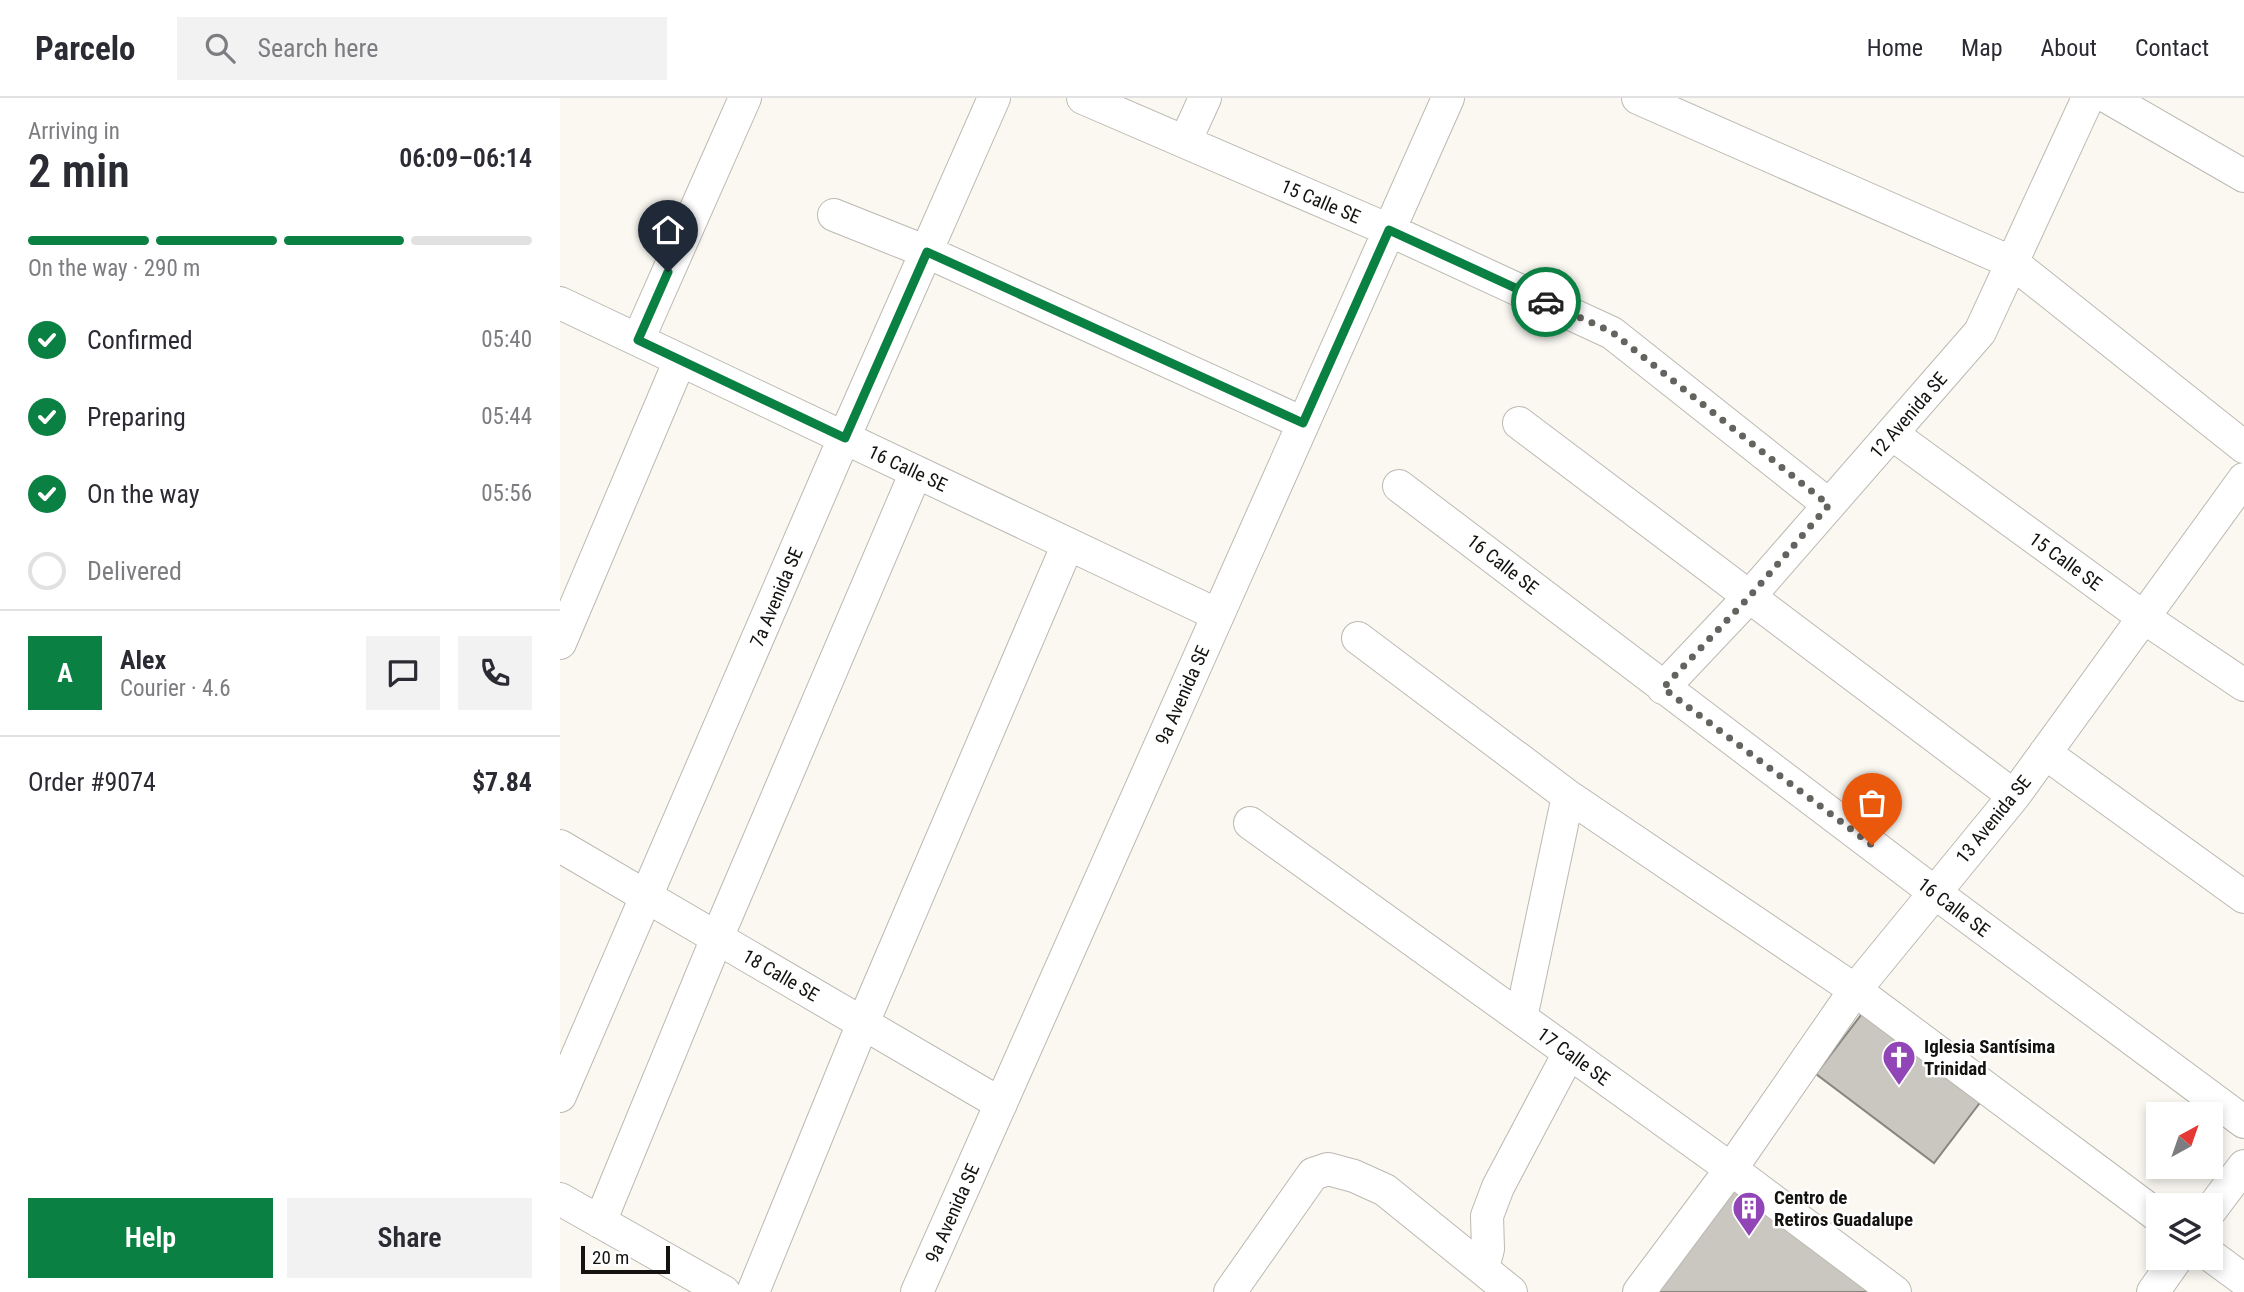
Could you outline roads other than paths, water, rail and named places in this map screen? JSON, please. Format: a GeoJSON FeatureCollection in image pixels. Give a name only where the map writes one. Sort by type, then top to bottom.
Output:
{"type":"FeatureCollection","features":[{"type":"Feature","properties":{"kind":"street"},"geometry":{"type":"LineString","coordinates":[[638,340],[745,98]]}},
{"type":"Feature","properties":{"kind":"street","name":"7a Avenida SE"},"geometry":{"type":"LineString","coordinates":[[560,1096],[994,98]]}},
{"type":"Feature","properties":{"kind":"street","name":"15 Calle SE"},"geometry":{"type":"LineString","coordinates":[[1083,98],[1389,230],[1612,332],[1829,505]]}},
{"type":"Feature","properties":{"kind":"street"},"geometry":{"type":"LineString","coordinates":[[1185,142],[1205,98]]}},
{"type":"Feature","properties":{"kind":"street","name":"9a Avenida SE"},"geometry":{"type":"LineString","coordinates":[[917,1292],[1448,98]]}},
{"type":"Feature","properties":{"kind":"street"},"geometry":{"type":"LineString","coordinates":[[1638,98],[2013,263],[2244,447]]}},
{"type":"Feature","properties":{"kind":"street","name":"12 Avenida SE"},"geometry":{"type":"LineString","coordinates":[[1663,688],[1749,597],[1980,332],[2088,98]]}},
{"type":"Feature","properties":{"kind":"street"},"geometry":{"type":"LineString","coordinates":[[2109,98],[2244,176]]}},
{"type":"Feature","properties":{"kind":"street"},"geometry":{"type":"LineString","coordinates":[[834,215],[927,252],[1303,423]]}},
{"type":"Feature","properties":{"kind":"street","name":"16 Calle SE"},"geometry":{"type":"LineString","coordinates":[[560,303],[1218,615]]}},
{"type":"Feature","properties":{"kind":"street"},"geometry":{"type":"LineString","coordinates":[[560,643],[680,360]]}},
{"type":"Feature","properties":{"kind":"street"},"geometry":{"type":"LineString","coordinates":[[1519,423],[2014,796]]}},
{"type":"Feature","properties":{"kind":"street","name":"15 Calle SE"},"geometry":{"type":"LineString","coordinates":[[1892,434],[2143,617],[2244,685]]}},
{"type":"Feature","properties":{"kind":"street"},"geometry":{"type":"LineString","coordinates":[[600,1222],[717,937],[916,472]]}},
{"type":"Feature","properties":{"kind":"street","name":"13 Avenida SE"},"geometry":{"type":"LineString","coordinates":[[1639,1292],[1731,1169],[1855,990],[2014,796],[2244,479]]}},
{"type":"Feature","properties":{"kind":"street","name":"16 Calle SE"},"geometry":{"type":"LineString","coordinates":[[1399,486],[1934,892],[2244,1122]]}},
{"type":"Feature","properties":{"kind":"street"},"geometry":{"type":"LineString","coordinates":[[753,1292],[863,1023],[1068,544]]}},
{"type":"Feature","properties":{"kind":"street"},"geometry":{"type":"LineString","coordinates":[[1358,638],[1568,796],[1855,990],[2146,1207]]}},
{"type":"Feature","properties":{"kind":"street"},"geometry":{"type":"LineString","coordinates":[[2045,753],[2244,897]]}},
{"type":"Feature","properties":{"kind":"street"},"geometry":{"type":"LineString","coordinates":[[1521,1018],[1568,796]]}},
{"type":"Feature","properties":{"kind":"street","name":"17 Calle SE"},"geometry":{"type":"LineString","coordinates":[[1250,823],[1731,1169],[1895,1292]]}},
{"type":"Feature","properties":{"kind":"street","name":"18 Calle SE"},"geometry":{"type":"LineString","coordinates":[[560,846],[1001,1104]]}},
{"type":"Feature","properties":{"kind":"street"},"geometry":{"type":"LineString","coordinates":[[1483,1268],[1488,1249],[1487,1216],[1498,1186],[1569,1053]]}},
{"type":"Feature","properties":{"kind":"street"},"geometry":{"type":"LineString","coordinates":[[2223,1194],[2244,1166]]}},
{"type":"Feature","properties":{"kind":"street"},"geometry":{"type":"LineString","coordinates":[[1230,1292],[1313,1174],[1328,1169],[1385,1190],[1511,1292]]}},
{"type":"Feature","properties":{"kind":"street"},"geometry":{"type":"LineString","coordinates":[[560,1199],[724,1292]]}},
{"type":"Feature","properties":{"kind":"street"},"geometry":{"type":"LineString","coordinates":[[2223,1265],[2244,1280]]}},
{"type":"Feature","properties":{"kind":"street"},"geometry":{"type":"LineString","coordinates":[[2153,1292],[2168,1270]]}},
{"type":"Feature","properties":{"kind":"place","name":"Iglesia Santísima Trinidad"},"geometry":{"type":"Point","coordinates":[1899,1087]}},
{"type":"Feature","properties":{"kind":"place","name":"Centro de Retiros Guadalupe"},"geometry":{"type":"Point","coordinates":[1749,1238]}}]}
